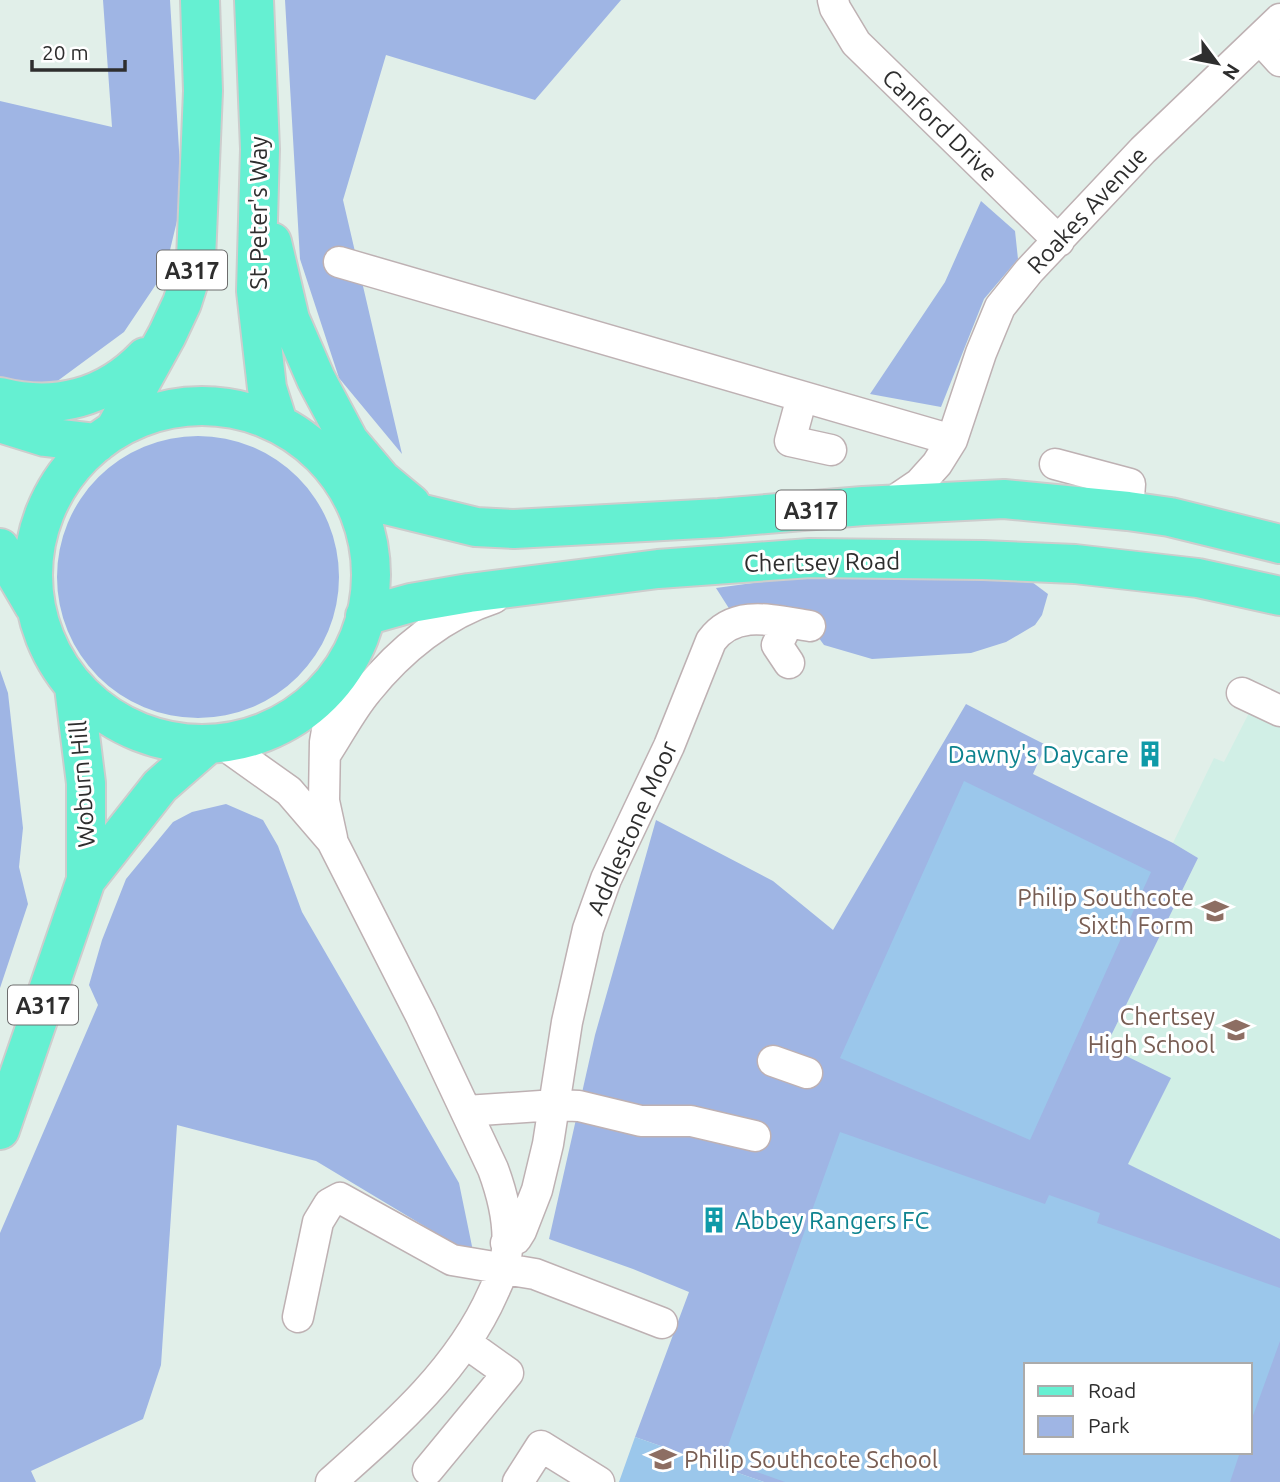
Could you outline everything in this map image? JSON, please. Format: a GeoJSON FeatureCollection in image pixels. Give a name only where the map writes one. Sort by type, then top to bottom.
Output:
{"type":"FeatureCollection","features":[{"type":"Feature","properties":{"kind":"main road","name":"A317"},"geometry":{"type":"LineString","coordinates":[[105,437],[167,335],[196,259],[203,91],[200,0]]}},
{"type":"Feature","properties":{"kind":"main road","name":"St Peter's Way"},"geometry":{"type":"LineString","coordinates":[[254,0],[260,149],[256,290],[267,388],[278,424]]}},
{"type":"Feature","properties":{"kind":"main road"},"geometry":{"type":"LineString","coordinates":[[260,149],[271,239],[290,319],[316,379],[349,441],[382,480],[427,517]]}},
{"type":"Feature","properties":{"kind":"main road"},"geometry":{"type":"LineString","coordinates":[[0,397],[31,402],[56,401],[78,398],[106,389],[136,366],[167,335]]}},
{"type":"Feature","properties":{"kind":"main road"},"geometry":{"type":"LineString","coordinates":[[195,406],[233,409],[252,413],[278,424],[304,440],[319,453],[345,484],[362,521],[371,559],[369,599],[359,638],[336,678],[314,703],[286,722],[256,736],[215,744],[177,743],[148,736],[121,724],[96,707],[74,687],[45,638],[37,611],[33,573],[37,536],[50,501],[71,470],[105,437],[139,418],[166,410],[195,406]]}},
{"type":"Feature","properties":{"kind":"main road"},"geometry":{"type":"LineString","coordinates":[[0,423],[45,437],[105,437]]}},
{"type":"Feature","properties":{"kind":"main road","name":"Chertsey Road"},"geometry":{"type":"LineString","coordinates":[[345,484],[382,504],[476,527],[514,528],[719,518],[981,498],[1024,499],[1128,510],[1170,517],[1280,544]]}},
{"type":"Feature","properties":{"kind":"main road"},"geometry":{"type":"LineString","coordinates":[[904,560],[938,526],[953,501]]}},
{"type":"Feature","properties":{"kind":"main road"},"geometry":{"type":"LineString","coordinates":[[0,548],[37,611]]}},
{"type":"Feature","properties":{"kind":"main road","name":"Chertsey Road"},"geometry":{"type":"LineString","coordinates":[[365,616],[411,603],[469,593],[658,569],[810,558],[1075,564],[1198,578],[1280,596]]}},
{"type":"Feature","properties":{"kind":"main road","name":"Woburn Hill"},"geometry":{"type":"LineString","coordinates":[[0,1130],[86,880],[86,783],[74,687]]}},
{"type":"Feature","properties":{"kind":"main road","name":"Woburn Hill"},"geometry":{"type":"LineString","coordinates":[[86,880],[160,786],[215,744]]}},
{"type":"Feature","properties":{"kind":"street","name":"Canford Drive"},"geometry":{"type":"LineString","coordinates":[[833,0],[856,43],[1059,241]]}},
{"type":"Feature","properties":{"kind":"street","name":"Roakes Avenue"},"geometry":{"type":"LineString","coordinates":[[888,505],[919,484],[953,440],[981,353],[1000,307],[1029,271],[1143,150],[1270,29]]}},
{"type":"Feature","properties":{"kind":"street"},"geometry":{"type":"LineString","coordinates":[[1270,29],[1280,61]]}},
{"type":"Feature","properties":{"kind":"street"},"geometry":{"type":"LineString","coordinates":[[339,262],[953,440]]}},
{"type":"Feature","properties":{"kind":"street"},"geometry":{"type":"LineString","coordinates":[[802,397],[790,441],[831,450]]}},
{"type":"Feature","properties":{"kind":"street","name":"Roakes Avenue"},"geometry":{"type":"LineString","coordinates":[[953,440],[953,501]]}},
{"type":"Feature","properties":{"kind":"street"},"geometry":{"type":"LineString","coordinates":[[1055,464],[1130,484],[1128,510]]}},
{"type":"Feature","properties":{"kind":"street"},"geometry":{"type":"LineString","coordinates":[[325,755],[366,692],[397,658],[435,627],[473,605],[531,587]]}},
{"type":"Feature","properties":{"kind":"street","name":"Addlestone Moor"},"geometry":{"type":"LineString","coordinates":[[331,1482],[380,1438],[438,1378],[466,1343],[484,1313],[504,1256],[521,1231],[537,1191],[555,1105],[567,1022],[588,929],[606,879],[669,746],[711,641],[720,629],[737,621],[760,618],[799,624],[777,645],[789,663]]}},
{"type":"Feature","properties":{"kind":"street","name":"Addlestone Moor"},"geometry":{"type":"LineString","coordinates":[[332,841],[324,801],[325,755],[336,678]]}},
{"type":"Feature","properties":{"kind":"street"},"geometry":{"type":"LineString","coordinates":[[1242,693],[1280,711]]}},
{"type":"Feature","properties":{"kind":"street","name":"Addlestone Moor"},"geometry":{"type":"LineString","coordinates":[[215,744],[289,791],[332,841],[421,1016],[502,1192],[504,1256]]}},
{"type":"Feature","properties":{"kind":"street"},"geometry":{"type":"LineString","coordinates":[[773,1061],[807,1073]]}},
{"type":"Feature","properties":{"kind":"street"},"geometry":{"type":"LineString","coordinates":[[466,1111],[579,1106],[641,1121],[691,1121],[755,1136]]}},
{"type":"Feature","properties":{"kind":"street"},"geometry":{"type":"LineString","coordinates":[[298,1317],[318,1222],[329,1204],[340,1198],[452,1260],[504,1256],[535,1274],[662,1323]]}},
{"type":"Feature","properties":{"kind":"street"},"geometry":{"type":"LineString","coordinates":[[428,1470],[509,1373],[466,1343]]}},
{"type":"Feature","properties":{"kind":"street"},"geometry":{"type":"LineString","coordinates":[[518,1482],[541,1446],[599,1482]]}},
{"type":"Feature","properties":{"kind":"shaded area"},"geometry":{"type":"Polygon","coordinates":[[[1251,709],[1280,726],[1280,1239],[1127,1164],[1106,1046],[1198,858],[1173,843],[1214,758],[1224,762],[1251,709]]]}},
{"type":"Feature","properties":{"kind":"shaded area"},"geometry":{"type":"Polygon","coordinates":[[[964,781],[1151,872],[1030,1140],[840,1058],[964,781]]]}},
{"type":"Feature","properties":{"kind":"shaded area"},"geometry":{"type":"Polygon","coordinates":[[[840,1132],[1045,1204],[1049,1195],[1100,1213],[1097,1223],[1280,1288],[1280,1341],[1252,1418],[1252,1363],[1024,1363],[1024,1454],[1239,1454],[1230,1482],[785,1482],[723,1460],[840,1132]]]}},
{"type":"Feature","properties":{"kind":"shaded area","name":"Philip Southcote School"},"geometry":{"type":"Polygon","coordinates":[[[635,1437],[764,1482],[619,1482],[635,1437]]]}},
{"type":"Feature","properties":{"kind":"green space"},"geometry":{"type":"Polygon","coordinates":[[[103,0],[170,0],[182,200],[165,271],[124,332],[52,385],[0,379],[0,101],[112,127],[103,0]]]}},
{"type":"Feature","properties":{"kind":"green space"},"geometry":{"type":"Polygon","coordinates":[[[285,0],[621,0],[535,100],[386,55],[343,200],[402,454],[339,378],[300,259],[285,0]]]}},
{"type":"Feature","properties":{"kind":"green space"},"geometry":{"type":"Polygon","coordinates":[[[981,201],[1015,231],[1018,259],[984,299],[941,407],[870,394],[945,282],[981,201]]]}},
{"type":"Feature","properties":{"kind":"green space"},"geometry":{"type":"Polygon","coordinates":[[[212,436],[226,438],[265,452],[298,477],[323,510],[329,523],[337,549],[337,605],[329,631],[323,644],[298,677],[265,702],[252,708],[226,716],[184,718],[170,716],[131,702],[108,686],[89,667],[73,644],[59,605],[57,563],[59,549],[73,510],[89,487],[108,468],[131,452],[170,438],[212,436]]]}},
{"type":"Feature","properties":{"kind":"green space"},"geometry":{"type":"Polygon","coordinates":[[[806,576],[939,577],[1032,582],[1048,594],[1042,615],[1035,625],[1006,642],[971,653],[872,659],[824,645],[810,626],[737,621],[716,588],[806,576]]]}},
{"type":"Feature","properties":{"kind":"green space"},"geometry":{"type":"Polygon","coordinates":[[[0,670],[8,693],[23,828],[19,867],[28,904],[0,988],[0,670]]]}},
{"type":"Feature","properties":{"kind":"green space"},"geometry":{"type":"Polygon","coordinates":[[[966,704],[1046,745],[1033,774],[1198,858],[1106,1046],[1171,1078],[1128,1164],[1280,1239],[1280,1482],[764,1482],[635,1437],[689,1292],[549,1239],[595,1035],[656,820],[773,881],[833,930],[966,704]]]}},
{"type":"Feature","properties":{"kind":"green space"},"geometry":{"type":"Polygon","coordinates":[[[226,804],[263,820],[278,846],[302,912],[459,1183],[474,1256],[316,1161],[177,1125],[161,1365],[143,1419],[31,1471],[36,1482],[0,1482],[0,1233],[98,1005],[89,985],[102,940],[126,879],[173,822],[192,812],[226,804]]]}},
{"type":"Feature","properties":{"kind":"place","name":"Dawny's Daycare"},"geometry":{"type":"Point","coordinates":[1150,754]}},
{"type":"Feature","properties":{"kind":"place","name":"Philip Southcote Sixth Form"},"geometry":{"type":"Point","coordinates":[1215,911]}},
{"type":"Feature","properties":{"kind":"place","name":"Chertsey High School"},"geometry":{"type":"Point","coordinates":[1236,1030]}},
{"type":"Feature","properties":{"kind":"place","name":"Abbey Rangers FC"},"geometry":{"type":"Point","coordinates":[714,1220]}},
{"type":"Feature","properties":{"kind":"place","name":"Philip Southcote School"},"geometry":{"type":"Point","coordinates":[663,1459]}}]}
